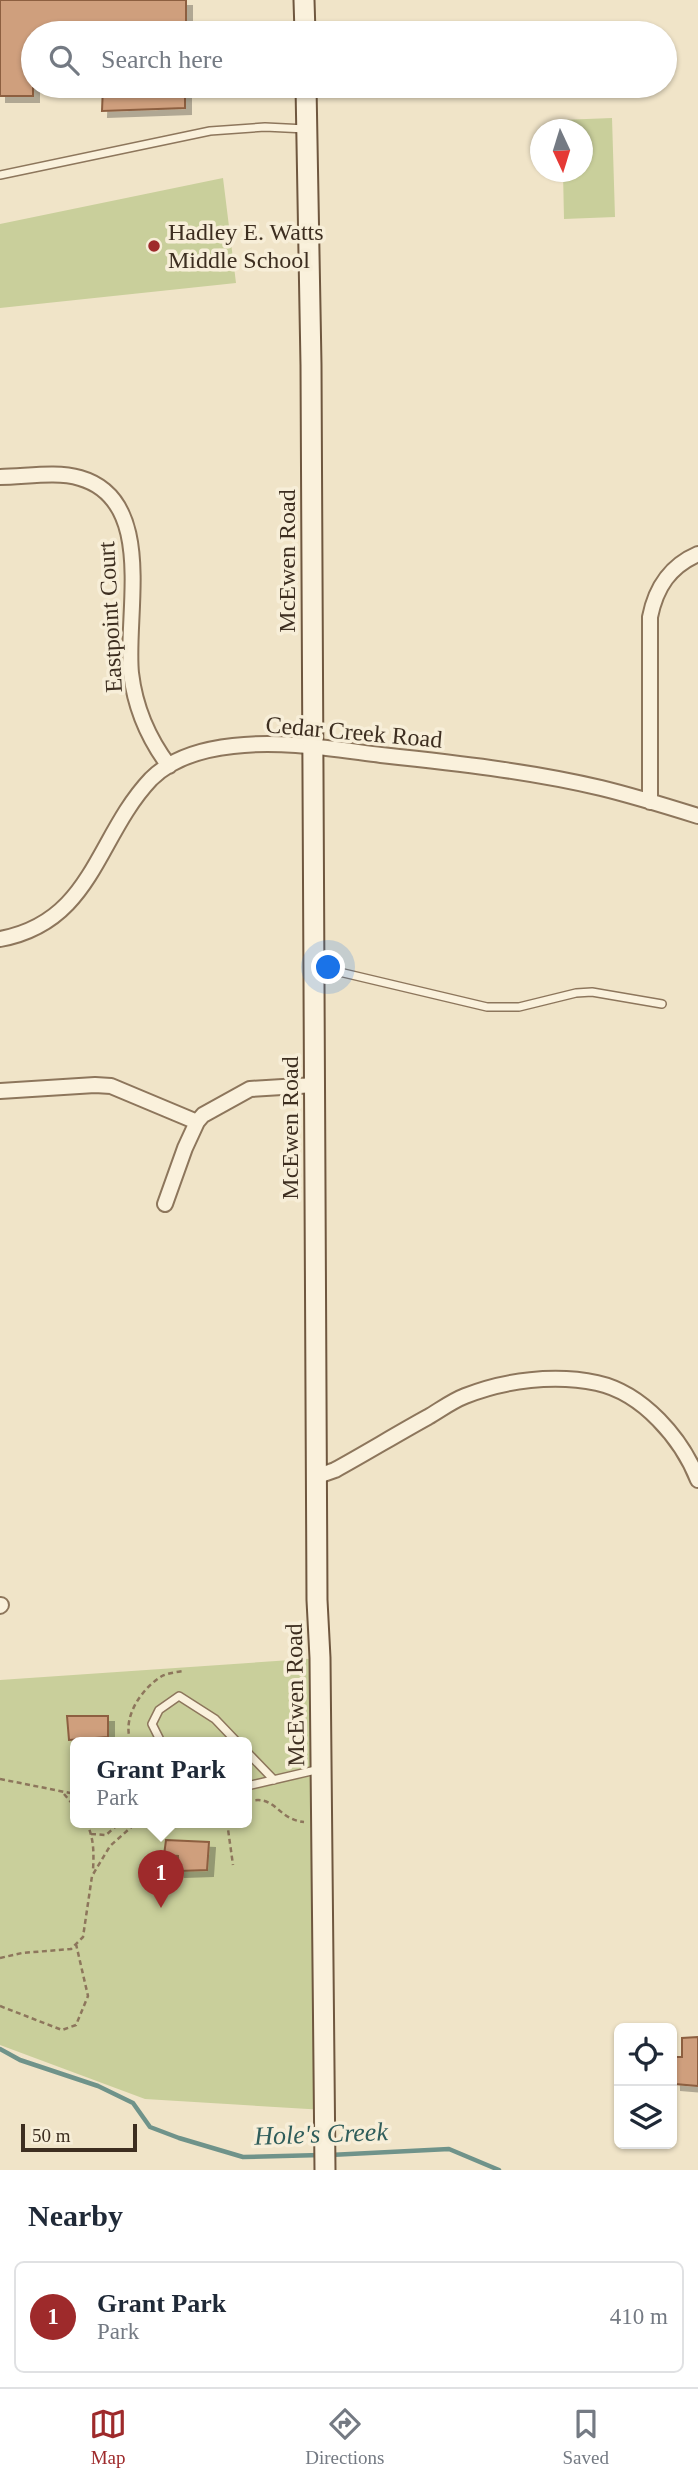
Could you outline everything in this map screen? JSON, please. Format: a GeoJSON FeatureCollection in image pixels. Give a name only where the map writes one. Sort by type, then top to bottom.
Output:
{"type":"FeatureCollection","features":[{"type":"Feature","properties":{"kind":"street"},"geometry":{"type":"LineString","coordinates":[[304,0],[305,21]]}},
{"type":"Feature","properties":{"kind":"street","name":"McEwen Road"},"geometry":{"type":"LineString","coordinates":[[306,98],[311,373],[317,1600],[320,1658],[325,2170]]}},
{"type":"Feature","properties":{"kind":"street","name":"Eastpoint Court"},"geometry":{"type":"LineString","coordinates":[[0,477],[69,475],[82,478],[98,486],[119,506],[129,531],[131,552],[131,670],[134,693],[149,736],[169,766]]}},
{"type":"Feature","properties":{"kind":"street"},"geometry":{"type":"LineString","coordinates":[[650,802],[650,617],[656,595],[667,575],[678,565],[698,554]]}},
{"type":"Feature","properties":{"kind":"street","name":"Cedar Creek Road"},"geometry":{"type":"LineString","coordinates":[[0,939],[26,931],[51,918],[66,905],[81,890],[96,868],[116,827],[153,778],[169,766],[210,750],[233,746],[313,747],[531,774],[598,788],[698,816]]}},
{"type":"Feature","properties":{"kind":"street"},"geometry":{"type":"LineString","coordinates":[[165,1204],[185,1148],[203,1115],[250,1089],[315,1085]]}},
{"type":"Feature","properties":{"kind":"street"},"geometry":{"type":"LineString","coordinates":[[0,1091],[111,1086],[197,1122]]}},
{"type":"Feature","properties":{"kind":"street"},"geometry":{"type":"LineString","coordinates":[[318,1476],[335,1471],[464,1396],[503,1384],[549,1379],[598,1383],[629,1397],[655,1416],[680,1444],[698,1480]]}},
{"type":"Feature","properties":{"kind":"lane"},"geometry":{"type":"LineString","coordinates":[[0,175],[210,131],[265,127],[306,129]]}},
{"type":"Feature","properties":{"kind":"lane"},"geometry":{"type":"LineString","coordinates":[[313,965],[487,1007],[519,1007],[576,993],[593,992],[662,1004]]}},
{"type":"Feature","properties":{"kind":"lane"},"geometry":{"type":"LineString","coordinates":[[158,1737],[152,1724],[159,1710],[178,1696],[215,1719],[232,1737]]}},
{"type":"Feature","properties":{"kind":"lane"},"geometry":{"type":"LineString","coordinates":[[252,1757],[274,1780]]}},
{"type":"Feature","properties":{"kind":"lane"},"geometry":{"type":"LineString","coordinates":[[252,1785],[321,1769]]}},
{"type":"Feature","properties":{"kind":"path"},"geometry":{"type":"LineString","coordinates":[[129,1737],[129,1719],[141,1696],[165,1675],[184,1671]]}},
{"type":"Feature","properties":{"kind":"path"},"geometry":{"type":"LineString","coordinates":[[0,1779],[70,1794]]}},
{"type":"Feature","properties":{"kind":"path"},"geometry":{"type":"LineString","coordinates":[[63,1793],[70,1801]]}},
{"type":"Feature","properties":{"kind":"path"},"geometry":{"type":"LineString","coordinates":[[252,1800],[267,1800],[291,1820],[304,1822]]}},
{"type":"Feature","properties":{"kind":"path"},"geometry":{"type":"LineString","coordinates":[[0,1958],[22,1953],[71,1949],[83,1937],[93,1873],[94,1851],[88,1828]]}},
{"type":"Feature","properties":{"kind":"path"},"geometry":{"type":"LineString","coordinates":[[91,1834],[106,1835],[114,1828]]}},
{"type":"Feature","properties":{"kind":"path"},"geometry":{"type":"LineString","coordinates":[[93,1873],[110,1846],[130,1828]]}},
{"type":"Feature","properties":{"kind":"path"},"geometry":{"type":"LineString","coordinates":[[228,1828],[233,1866]]}},
{"type":"Feature","properties":{"kind":"path"},"geometry":{"type":"LineString","coordinates":[[0,2006],[62,2030],[76,2025],[88,1996],[76,1944]]}},
{"type":"Feature","properties":{"kind":"green space"},"geometry":{"type":"Polygon","coordinates":[[[612,118],[615,217],[564,219],[563,182],[593,182],[593,119],[586,119],[612,118]]]}},
{"type":"Feature","properties":{"kind":"green space"},"geometry":{"type":"Polygon","coordinates":[[[223,178],[236,283],[0,308],[0,224],[223,178]]]}},
{"type":"Feature","properties":{"kind":"green space"},"geometry":{"type":"Polygon","coordinates":[[[320,1658],[325,2110],[145,2099],[0,2045],[0,1680],[320,1658]]]}},
{"type":"Feature","properties":{"kind":"building"},"geometry":{"type":"Polygon","coordinates":[[[0,0],[186,0],[186,21],[21,21],[21,96],[0,96],[0,0]]]}},
{"type":"Feature","properties":{"kind":"building"},"geometry":{"type":"Polygon","coordinates":[[[103,98],[185,98],[185,108],[102,111],[103,98]]]}},
{"type":"Feature","properties":{"kind":"building"},"geometry":{"type":"Polygon","coordinates":[[[67,1716],[108,1716],[108,1737],[70,1737],[69,1740],[67,1716]]]}},
{"type":"Feature","properties":{"kind":"building"},"geometry":{"type":"Polygon","coordinates":[[[166,1840],[209,1842],[207,1870],[179,1871],[178,1856],[164,1855],[166,1840]]]}},
{"type":"Feature","properties":{"kind":"building"},"geometry":{"type":"Polygon","coordinates":[[[698,2037],[698,2086],[677,2084],[677,2057],[682,2057],[682,2038],[698,2037]]]}},
{"type":"Feature","properties":{"kind":"waterway","name":"Hole's Creek"},"geometry":{"type":"LineString","coordinates":[[0,2049],[20,2060],[98,2086],[133,2103],[150,2127],[179,2138],[243,2157],[321,2155]]}},
{"type":"Feature","properties":{"kind":"waterway","name":"Hole's Creek"},"geometry":{"type":"LineString","coordinates":[[330,2155],[449,2149],[499,2170]]}},
{"type":"Feature","properties":{"kind":"place","name":"Hadley E. Watts Middle School"},"geometry":{"type":"Point","coordinates":[154,246]}},
{"type":"Feature","properties":{"kind":"place","name":"Grant Park"},"geometry":{"type":"Point","coordinates":[161,1908]}}]}
